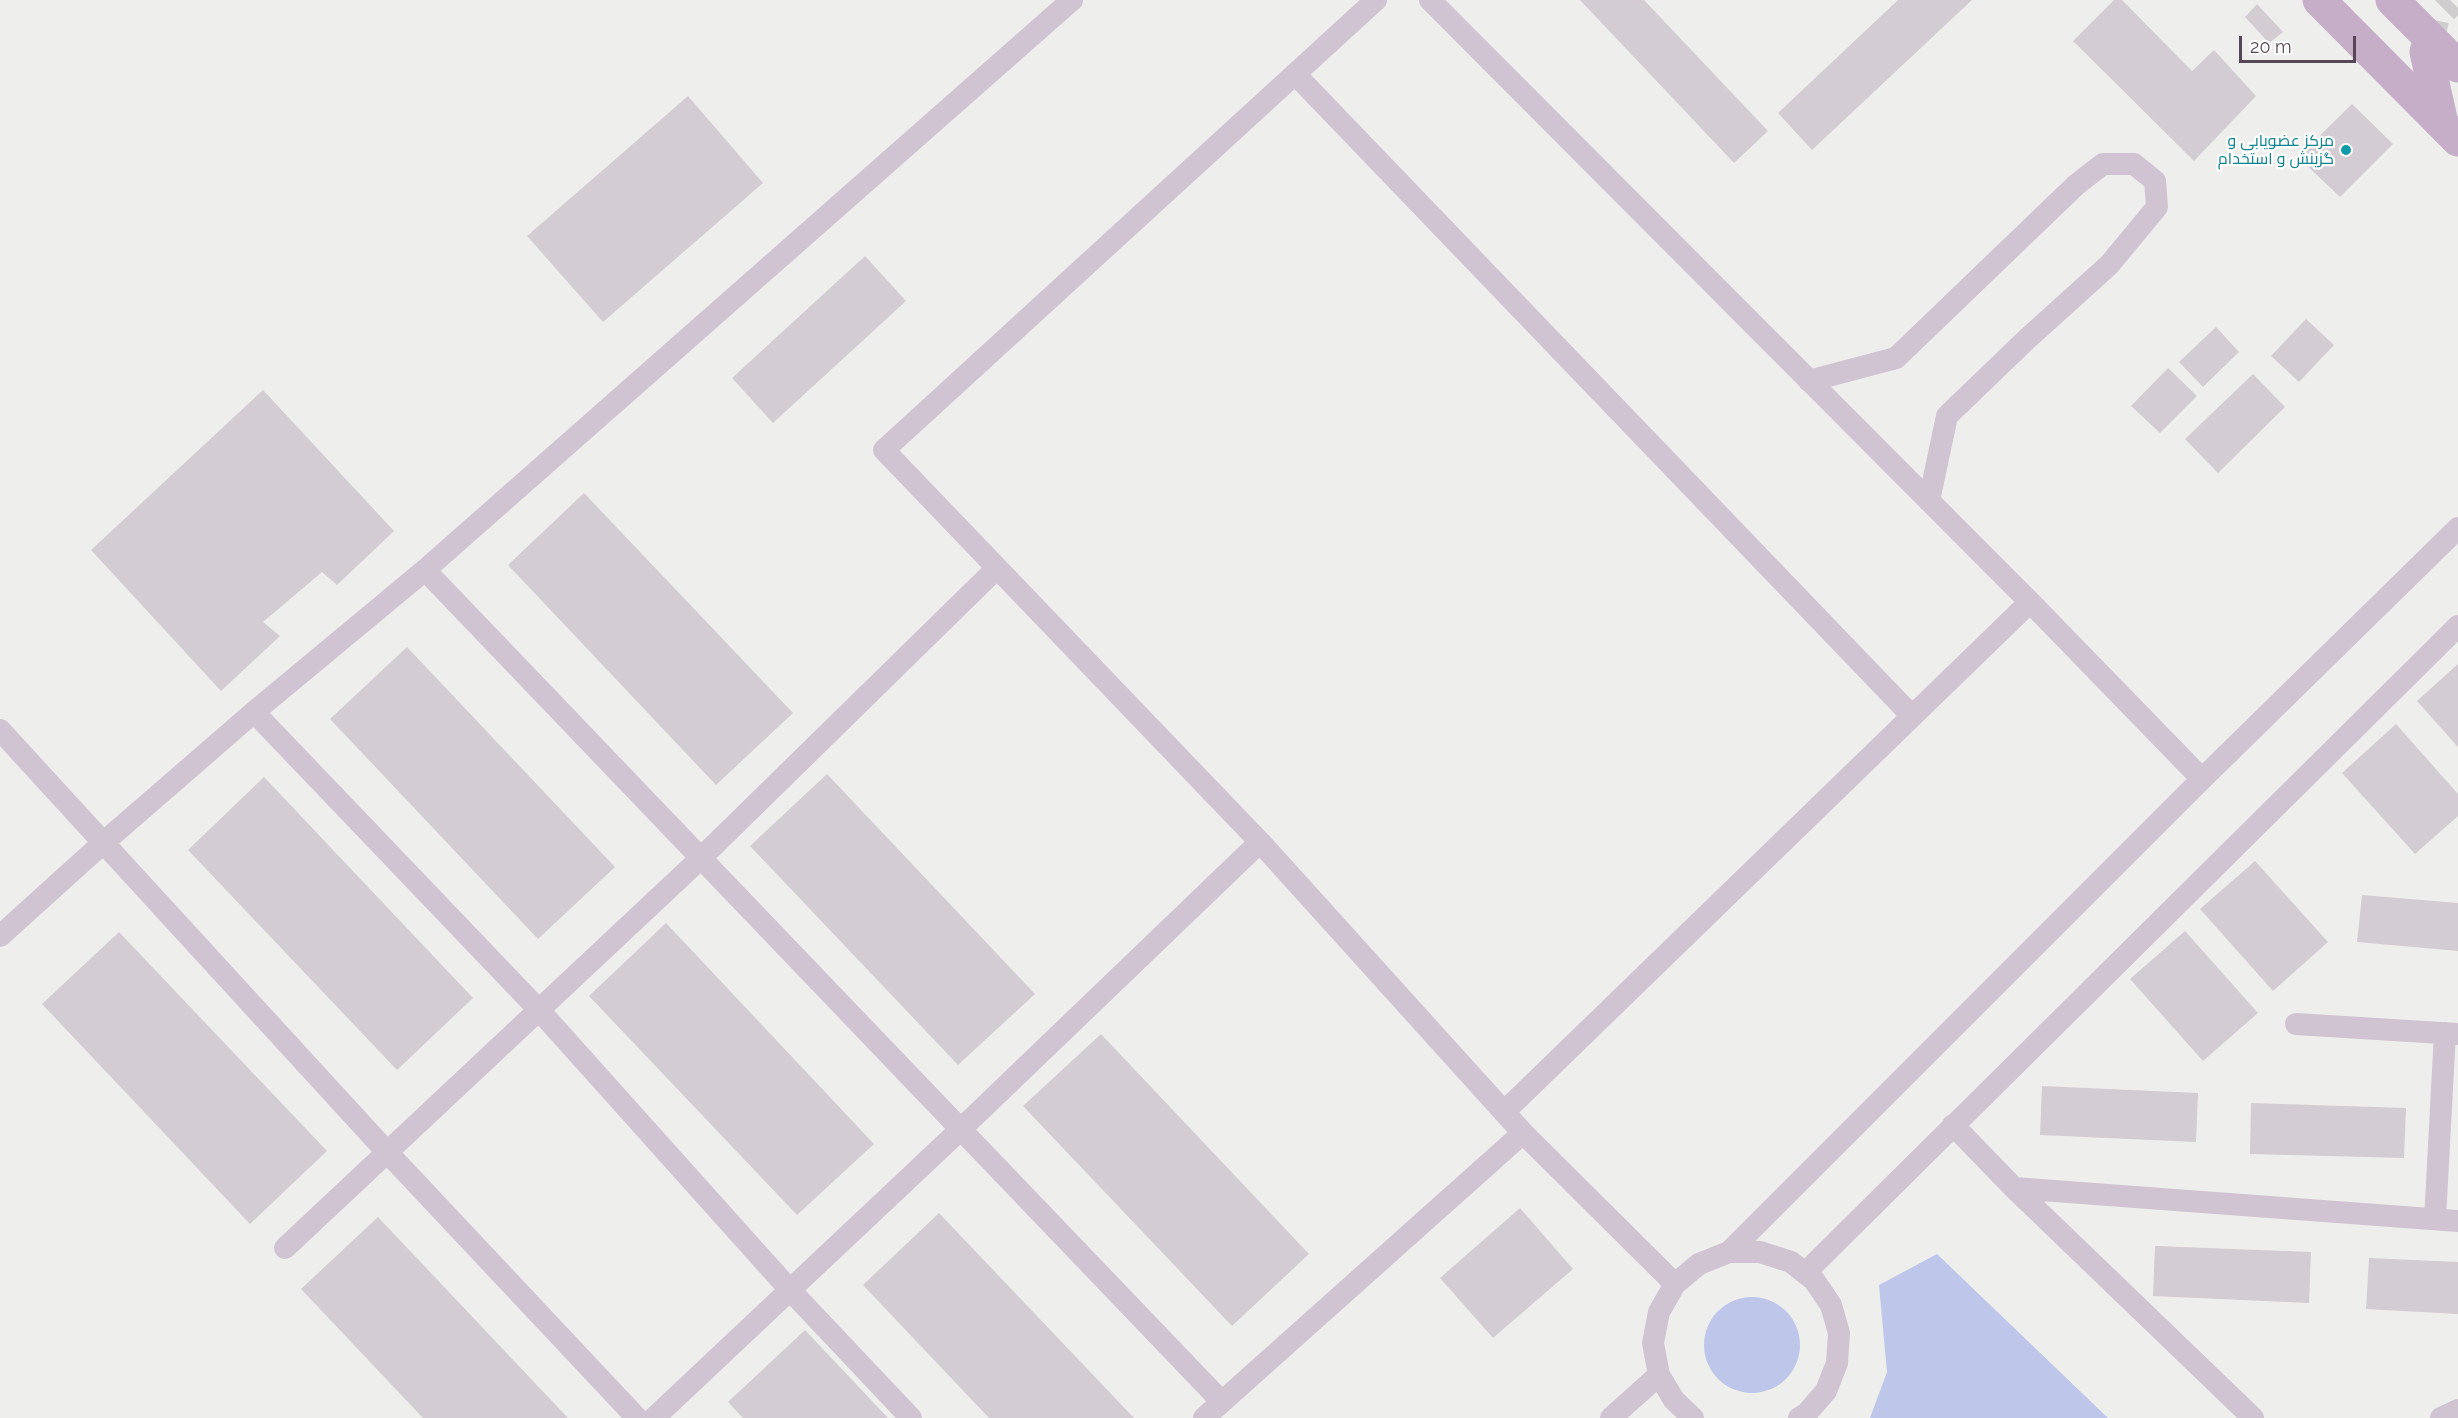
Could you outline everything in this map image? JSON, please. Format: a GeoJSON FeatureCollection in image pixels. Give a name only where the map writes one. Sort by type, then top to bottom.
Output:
{"type":"FeatureCollection","features":[{"type":"Feature","properties":{"kind":"main road"},"geometry":{"type":"LineString","coordinates":[[2319,0],[2450,131]]}},
{"type":"Feature","properties":{"kind":"main road"},"geometry":{"type":"LineString","coordinates":[[2392,0],[2458,66]]}},
{"type":"Feature","properties":{"kind":"main road"},"geometry":{"type":"LineString","coordinates":[[2426,52],[2450,131]]}},
{"type":"Feature","properties":{"kind":"lane"},"geometry":{"type":"LineString","coordinates":[[0,936],[254,712],[425,570],[1072,0]]}},
{"type":"Feature","properties":{"kind":"lane"},"geometry":{"type":"LineString","coordinates":[[1376,0],[884,450],[1260,842],[1504,1112],[1675,1284]]}},
{"type":"Feature","properties":{"kind":"lane"},"geometry":{"type":"LineString","coordinates":[[1430,0],[2030,602],[2202,779]]}},
{"type":"Feature","properties":{"kind":"lane"},"geometry":{"type":"LineString","coordinates":[[1295,74],[1912,716]]}},
{"type":"Feature","properties":{"kind":"lane"},"geometry":{"type":"LineString","coordinates":[[1809,381],[1896,358],[2076,185],[2103,164],[2134,164],[2155,181],[2157,207],[2109,265],[2026,339],[1947,416],[1929,501]]}},
{"type":"Feature","properties":{"kind":"lane"},"geometry":{"type":"LineString","coordinates":[[1728,1252],[2202,779],[2458,528]]}},
{"type":"Feature","properties":{"kind":"lane"},"geometry":{"type":"LineString","coordinates":[[285,1248],[701,858],[997,568]]}},
{"type":"Feature","properties":{"kind":"lane"},"geometry":{"type":"LineString","coordinates":[[425,570],[1222,1402]]}},
{"type":"Feature","properties":{"kind":"lane"},"geometry":{"type":"LineString","coordinates":[[1504,1112],[2030,602]]}},
{"type":"Feature","properties":{"kind":"lane"},"geometry":{"type":"LineString","coordinates":[[1805,1273],[2458,626]]}},
{"type":"Feature","properties":{"kind":"lane"},"geometry":{"type":"LineString","coordinates":[[254,712],[539,1010],[790,1290],[911,1418]]}},
{"type":"Feature","properties":{"kind":"lane"},"geometry":{"type":"LineString","coordinates":[[0,730],[387,1152],[637,1418]]}},
{"type":"Feature","properties":{"kind":"lane"},"geometry":{"type":"LineString","coordinates":[[654,1418],[961,1129],[1260,842]]}},
{"type":"Feature","properties":{"kind":"lane"},"geometry":{"type":"LineString","coordinates":[[2296,1024],[2451,1033],[2435,1219]]}},
{"type":"Feature","properties":{"kind":"lane"},"geometry":{"type":"LineString","coordinates":[[1953,1125],[2014,1188],[2253,1418]]}},
{"type":"Feature","properties":{"kind":"lane"},"geometry":{"type":"LineString","coordinates":[[1204,1418],[1523,1132]]}},
{"type":"Feature","properties":{"kind":"lane"},"geometry":{"type":"LineString","coordinates":[[2014,1188],[2458,1221]]}},
{"type":"Feature","properties":{"kind":"lane"},"geometry":{"type":"LineString","coordinates":[[1693,1418],[1674,1400],[1659,1375],[1653,1343],[1659,1312],[1675,1284],[1699,1263],[1728,1252],[1760,1252],[1791,1262],[1814,1280],[1831,1305],[1839,1333],[1838,1363],[1826,1390],[1800,1418]]}},
{"type":"Feature","properties":{"kind":"lane"},"geometry":{"type":"LineString","coordinates":[[1611,1418],[1659,1375]]}},
{"type":"Feature","properties":{"kind":"lane"},"geometry":{"type":"LineString","coordinates":[[2440,1418],[2458,1410]]}},
{"type":"Feature","properties":{"kind":"shaded area"},"geometry":{"type":"Polygon","coordinates":[[[1937,1254],[2108,1418],[1870,1418],[1887,1372],[1879,1285],[1937,1254]]]}},
{"type":"Feature","properties":{"kind":"shaded area"},"geometry":{"type":"Polygon","coordinates":[[[1752,1297],[1770,1301],[1786,1311],[1796,1327],[1800,1345],[1796,1363],[1786,1379],[1770,1389],[1752,1393],[1734,1389],[1718,1379],[1708,1363],[1704,1345],[1708,1327],[1718,1311],[1734,1301],[1752,1297]]]}},
{"type":"Feature","properties":{"kind":"building"},"geometry":{"type":"Polygon","coordinates":[[[1580,0],[1644,0],[1768,131],[1734,163],[1580,0]]]}},
{"type":"Feature","properties":{"kind":"building"},"geometry":{"type":"Polygon","coordinates":[[[1898,0],[1972,0],[1812,150],[1778,113],[1898,0]]]}},
{"type":"Feature","properties":{"kind":"building"},"geometry":{"type":"Polygon","coordinates":[[[2114,0],[2122,0],[2192,71],[2214,50],[2256,96],[2194,161],[2073,41],[2114,0]]]}},
{"type":"Feature","properties":{"kind":"building"},"geometry":{"type":"Polygon","coordinates":[[[2257,4],[2283,32],[2269,43],[2245,17],[2257,4]]]}},
{"type":"Feature","properties":{"kind":"building"},"geometry":{"type":"Polygon","coordinates":[[[688,96],[763,183],[603,322],[527,236],[688,96]]]}},
{"type":"Feature","properties":{"kind":"building","name":"مرکز عضویابی و گزینش و استخدام"},"geometry":{"type":"Polygon","coordinates":[[[2352,104],[2393,144],[2340,197],[2298,157],[2352,104]]]}},
{"type":"Feature","properties":{"kind":"building"},"geometry":{"type":"Polygon","coordinates":[[[865,256],[906,301],[773,423],[732,378],[865,256]]]}},
{"type":"Feature","properties":{"kind":"building"},"geometry":{"type":"Polygon","coordinates":[[[2306,319],[2334,345],[2299,382],[2271,356],[2306,319]]]}},
{"type":"Feature","properties":{"kind":"building"},"geometry":{"type":"Polygon","coordinates":[[[2216,327],[2239,352],[2203,387],[2179,362],[2216,327]]]}},
{"type":"Feature","properties":{"kind":"building"},"geometry":{"type":"Polygon","coordinates":[[[2168,368],[2197,396],[2160,433],[2131,406],[2168,368]]]}},
{"type":"Feature","properties":{"kind":"building"},"geometry":{"type":"Polygon","coordinates":[[[2253,374],[2285,407],[2218,473],[2185,439],[2253,374]]]}},
{"type":"Feature","properties":{"kind":"building"},"geometry":{"type":"Polygon","coordinates":[[[263,390],[394,531],[337,585],[322,572],[263,622],[280,636],[221,691],[91,550],[263,390]]]}},
{"type":"Feature","properties":{"kind":"building"},"geometry":{"type":"Polygon","coordinates":[[[584,493],[793,713],[716,785],[508,565],[584,493]]]}},
{"type":"Feature","properties":{"kind":"building"},"geometry":{"type":"Polygon","coordinates":[[[407,647],[615,867],[538,939],[330,719],[407,647]]]}},
{"type":"Feature","properties":{"kind":"building"},"geometry":{"type":"Polygon","coordinates":[[[2458,664],[2458,747],[2417,701],[2458,664]]]}},
{"type":"Feature","properties":{"kind":"building"},"geometry":{"type":"Polygon","coordinates":[[[2396,724],[2458,794],[2458,816],[2415,854],[2342,773],[2396,724]]]}},
{"type":"Feature","properties":{"kind":"building"},"geometry":{"type":"Polygon","coordinates":[[[827,774],[1035,994],[958,1065],[750,846],[827,774]]]}},
{"type":"Feature","properties":{"kind":"building"},"geometry":{"type":"Polygon","coordinates":[[[264,777],[473,998],[397,1070],[188,850],[264,777]]]}},
{"type":"Feature","properties":{"kind":"building"},"geometry":{"type":"Polygon","coordinates":[[[2255,861],[2328,942],[2273,991],[2200,909],[2255,861]]]}},
{"type":"Feature","properties":{"kind":"building"},"geometry":{"type":"Polygon","coordinates":[[[2362,895],[2458,903],[2458,951],[2357,942],[2362,895]]]}},
{"type":"Feature","properties":{"kind":"building"},"geometry":{"type":"Polygon","coordinates":[[[666,923],[874,1144],[797,1215],[589,996],[666,923]]]}},
{"type":"Feature","properties":{"kind":"building"},"geometry":{"type":"Polygon","coordinates":[[[2185,931],[2258,1013],[2203,1061],[2130,979],[2185,931]]]}},
{"type":"Feature","properties":{"kind":"building"},"geometry":{"type":"Polygon","coordinates":[[[119,932],[327,1151],[250,1224],[42,1004],[119,932]]]}},
{"type":"Feature","properties":{"kind":"building"},"geometry":{"type":"Polygon","coordinates":[[[1101,1034],[1309,1254],[1232,1326],[1023,1106],[1101,1034]]]}},
{"type":"Feature","properties":{"kind":"building"},"geometry":{"type":"Polygon","coordinates":[[[2042,1086],[2198,1093],[2196,1142],[2040,1135],[2042,1086]]]}},
{"type":"Feature","properties":{"kind":"building"},"geometry":{"type":"Polygon","coordinates":[[[2251,1103],[2406,1108],[2404,1158],[2250,1154],[2251,1103]]]}},
{"type":"Feature","properties":{"kind":"building"},"geometry":{"type":"Polygon","coordinates":[[[1520,1208],[1573,1269],[1493,1338],[1440,1278],[1520,1208]]]}},
{"type":"Feature","properties":{"kind":"building"},"geometry":{"type":"Polygon","coordinates":[[[939,1213],[1134,1418],[989,1418],[863,1285],[939,1213]]]}},
{"type":"Feature","properties":{"kind":"building"},"geometry":{"type":"Polygon","coordinates":[[[378,1217],[568,1418],[423,1418],[301,1289],[378,1217]]]}},
{"type":"Feature","properties":{"kind":"building"},"geometry":{"type":"Polygon","coordinates":[[[2155,1246],[2311,1252],[2309,1303],[2153,1296],[2155,1246]]]}},
{"type":"Feature","properties":{"kind":"building"},"geometry":{"type":"Polygon","coordinates":[[[2369,1258],[2458,1262],[2458,1314],[2366,1309],[2369,1258]]]}},
{"type":"Feature","properties":{"kind":"building"},"geometry":{"type":"Polygon","coordinates":[[[805,1330],[888,1418],[743,1418],[728,1402],[805,1330]]]}},
{"type":"Feature","properties":{"kind":"tunnel"},"geometry":{"type":"LineString","coordinates":[[2426,52],[2433,17],[2450,0]]}},
{"type":"Feature","properties":{"kind":"place","name":"مرکز عضویابی و گزینش و استخدام"},"geometry":{"type":"Point","coordinates":[2346,150]}}]}
